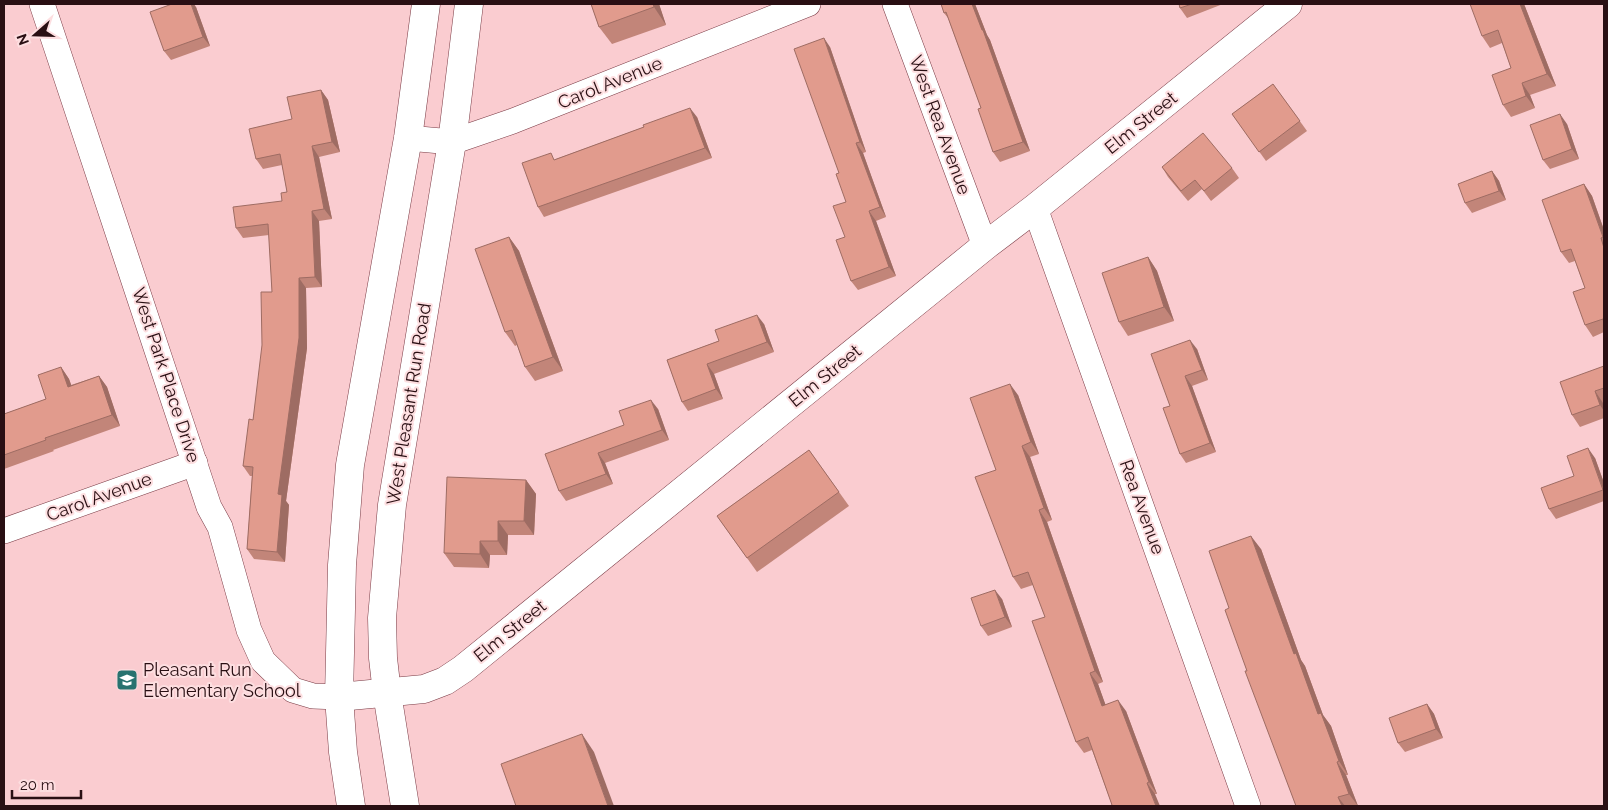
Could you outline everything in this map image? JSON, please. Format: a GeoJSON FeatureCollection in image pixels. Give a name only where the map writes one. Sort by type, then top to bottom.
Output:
{"type":"FeatureCollection","features":[{"type":"Feature","properties":{"kind":"main road"},"geometry":{"type":"LineString","coordinates":[[351,806],[343,752],[339,697],[342,566],[350,465],[408,138],[426,4]]}},
{"type":"Feature","properties":{"kind":"main road","name":"West Pleasant Run Road"},"geometry":{"type":"LineString","coordinates":[[405,806],[387,693],[383,658],[382,618],[392,504],[452,142],[469,4]]}},
{"type":"Feature","properties":{"kind":"main road","name":"Elm Street"},"geometry":{"type":"LineString","coordinates":[[339,697],[424,689],[445,680],[463,669],[985,246],[1035,208],[1288,4]]}},
{"type":"Feature","properties":{"kind":"street","name":"West Park Place Drive"},"geometry":{"type":"LineString","coordinates":[[42,4],[209,507],[220,527],[249,630],[263,661],[293,690],[313,696],[339,697]]}},
{"type":"Feature","properties":{"kind":"street","name":"Carol Avenue"},"geometry":{"type":"LineString","coordinates":[[408,138],[452,142],[513,121],[808,4]]}},
{"type":"Feature","properties":{"kind":"street","name":"West Rea Avenue"},"geometry":{"type":"LineString","coordinates":[[895,4],[985,246]]}},
{"type":"Feature","properties":{"kind":"street","name":"Rea Avenue"},"geometry":{"type":"LineString","coordinates":[[1035,208],[1248,806]]}},
{"type":"Feature","properties":{"kind":"street","name":"Carol Avenue"},"geometry":{"type":"LineString","coordinates":[[4,531],[195,463]]}},
{"type":"Feature","properties":{"kind":"building"},"geometry":{"type":"Polygon","coordinates":[[[172,4],[191,4],[203,37],[164,51],[150,12],[172,4]]]}},
{"type":"Feature","properties":{"kind":"building"},"geometry":{"type":"Polygon","coordinates":[[[591,4],[653,4],[654,7],[599,27],[591,4]]]}},
{"type":"Feature","properties":{"kind":"building"},"geometry":{"type":"Polygon","coordinates":[[[941,4],[972,4],[1023,142],[993,152],[978,109],[981,108],[946,12],[944,13],[941,4]]]}},
{"type":"Feature","properties":{"kind":"building"},"geometry":{"type":"Polygon","coordinates":[[[1179,4],[1192,4],[1180,8],[1179,4]]]}},
{"type":"Feature","properties":{"kind":"building"},"geometry":{"type":"Polygon","coordinates":[[[1470,4],[1520,4],[1547,74],[1522,83],[1526,96],[1503,105],[1492,75],[1511,68],[1498,30],[1482,36],[1470,4]]]}},
{"type":"Feature","properties":{"kind":"building"},"geometry":{"type":"Polygon","coordinates":[[[824,38],[860,142],[856,143],[880,207],[869,211],[889,267],[851,281],[836,240],[845,237],[833,206],[846,202],[836,174],[839,173],[794,49],[824,38]]]}},
{"type":"Feature","properties":{"kind":"building"},"geometry":{"type":"Polygon","coordinates":[[[1273,84],[1300,121],[1259,152],[1232,114],[1273,84]]]}},
{"type":"Feature","properties":{"kind":"building"},"geometry":{"type":"Polygon","coordinates":[[[321,90],[332,142],[312,146],[324,209],[312,211],[315,277],[299,278],[299,338],[278,494],[282,495],[277,552],[247,549],[253,467],[243,466],[249,419],[253,420],[262,345],[261,292],[272,292],[268,224],[236,228],[233,207],[282,201],[281,193],[287,192],[280,154],[256,159],[249,129],[292,119],[287,97],[321,90]]]}},
{"type":"Feature","properties":{"kind":"building"},"geometry":{"type":"Polygon","coordinates":[[[690,108],[705,148],[538,207],[522,163],[551,153],[554,160],[690,108]]]}},
{"type":"Feature","properties":{"kind":"building"},"geometry":{"type":"Polygon","coordinates":[[[1560,114],[1572,149],[1543,160],[1530,125],[1560,114]]]}},
{"type":"Feature","properties":{"kind":"building"},"geometry":{"type":"Polygon","coordinates":[[[1203,133],[1232,168],[1204,191],[1195,180],[1181,191],[1162,167],[1203,133]]]}},
{"type":"Feature","properties":{"kind":"building"},"geometry":{"type":"Polygon","coordinates":[[[1492,171],[1499,191],[1465,203],[1458,184],[1492,171]]]}},
{"type":"Feature","properties":{"kind":"building"},"geometry":{"type":"Polygon","coordinates":[[[1584,184],[1603,237],[1601,238],[1604,248],[1604,323],[1603,319],[1585,325],[1573,292],[1585,288],[1571,249],[1561,252],[1542,200],[1584,184]]]}},
{"type":"Feature","properties":{"kind":"building"},"geometry":{"type":"Polygon","coordinates":[[[509,237],[553,357],[525,367],[512,330],[505,332],[475,249],[509,237]]]}},
{"type":"Feature","properties":{"kind":"building"},"geometry":{"type":"Polygon","coordinates":[[[1148,257],[1164,307],[1119,322],[1102,273],[1148,257]]]}},
{"type":"Feature","properties":{"kind":"building"},"geometry":{"type":"Polygon","coordinates":[[[757,315],[767,342],[707,364],[716,389],[682,402],[667,360],[719,341],[715,330],[757,315]]]}},
{"type":"Feature","properties":{"kind":"building"},"geometry":{"type":"Polygon","coordinates":[[[1190,340],[1202,370],[1185,376],[1210,443],[1180,454],[1163,408],[1170,406],[1151,354],[1190,340]]]}},
{"type":"Feature","properties":{"kind":"building"},"geometry":{"type":"Polygon","coordinates":[[[1604,366],[1604,388],[1595,391],[1600,405],[1572,415],[1560,382],[1604,366]]]}},
{"type":"Feature","properties":{"kind":"building"},"geometry":{"type":"Polygon","coordinates":[[[61,367],[68,387],[99,376],[112,415],[45,438],[46,440],[4,455],[4,414],[46,399],[38,375],[61,367]]]}},
{"type":"Feature","properties":{"kind":"building"},"geometry":{"type":"Polygon","coordinates":[[[1010,384],[1031,442],[1022,446],[1044,508],[1039,510],[1095,671],[1090,673],[1102,706],[1118,700],[1149,782],[1147,783],[1156,806],[1110,806],[1112,805],[1088,737],[1076,742],[1032,621],[1045,617],[1028,572],[1013,577],[975,477],[996,470],[970,398],[1010,384]]]}},
{"type":"Feature","properties":{"kind":"building"},"geometry":{"type":"Polygon","coordinates":[[[651,400],[662,430],[598,453],[606,474],[559,491],[545,454],[624,425],[619,411],[651,400]]]}},
{"type":"Feature","properties":{"kind":"building"},"geometry":{"type":"Polygon","coordinates":[[[1588,448],[1603,490],[1549,509],[1541,488],[1574,476],[1567,456],[1588,448]]]}},
{"type":"Feature","properties":{"kind":"building"},"geometry":{"type":"Polygon","coordinates":[[[809,450],[839,492],[747,558],[717,516],[809,450]]]}},
{"type":"Feature","properties":{"kind":"building"},"geometry":{"type":"Polygon","coordinates":[[[447,477],[526,480],[524,521],[498,521],[498,541],[480,541],[480,554],[444,553],[447,477]]]}},
{"type":"Feature","properties":{"kind":"building"},"geometry":{"type":"Polygon","coordinates":[[[1251,536],[1294,654],[1296,653],[1318,714],[1321,713],[1339,761],[1337,762],[1349,794],[1338,797],[1342,806],[1296,806],[1245,671],[1247,671],[1225,610],[1229,608],[1209,551],[1251,536]]]}},
{"type":"Feature","properties":{"kind":"building"},"geometry":{"type":"Polygon","coordinates":[[[995,590],[1005,617],[981,626],[971,598],[995,590]]]}},
{"type":"Feature","properties":{"kind":"building"},"geometry":{"type":"Polygon","coordinates":[[[1427,704],[1436,729],[1398,743],[1389,718],[1427,704]]]}},
{"type":"Feature","properties":{"kind":"building"},"geometry":{"type":"Polygon","coordinates":[[[582,734],[608,806],[516,806],[501,764],[582,734]]]}},
{"type":"Feature","properties":{"kind":"place","name":"Pleasant Run Elementary School"},"geometry":{"type":"Point","coordinates":[127,680]}}]}
